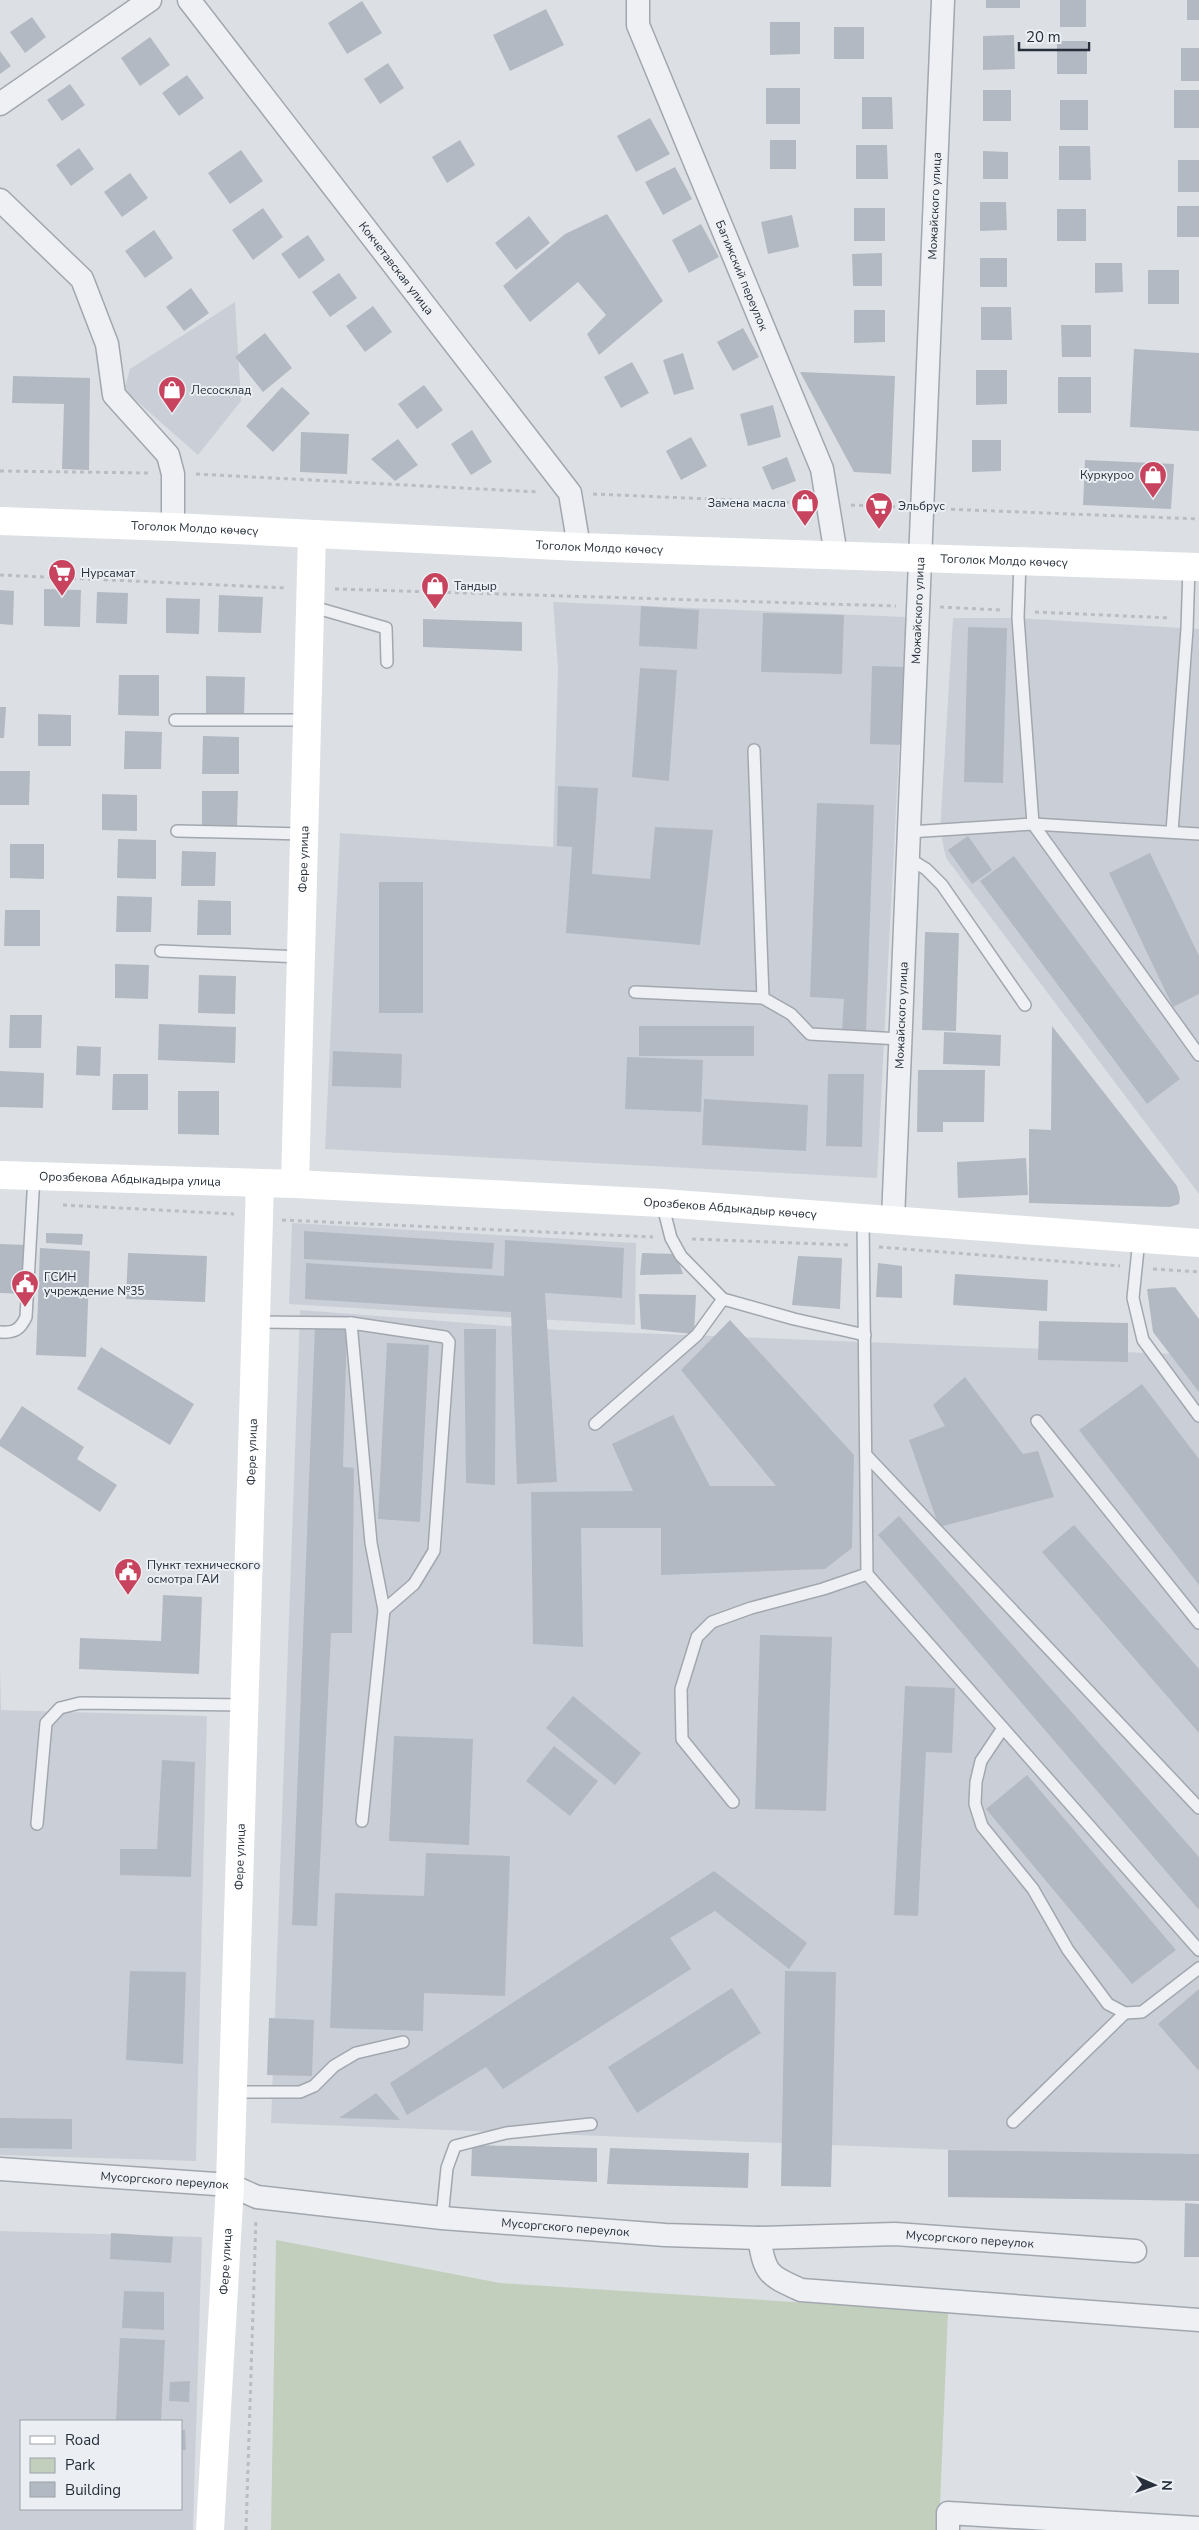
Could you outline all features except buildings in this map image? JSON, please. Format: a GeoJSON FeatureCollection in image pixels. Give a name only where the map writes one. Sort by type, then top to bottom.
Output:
{"type":"FeatureCollection","features":[{"type":"Feature","properties":{"kind":"street"},"geometry":{"type":"LineString","coordinates":[[0,104],[150,0]]}},
{"type":"Feature","properties":{"kind":"street","name":"Кокчетавская улица"},"geometry":{"type":"LineString","coordinates":[[189,0],[570,493],[579,547]]}},
{"type":"Feature","properties":{"kind":"street","name":"Багижский переулок"},"geometry":{"type":"LineString","coordinates":[[638,0],[638,25],[822,469],[836,555]]}},
{"type":"Feature","properties":{"kind":"street","name":"Можайского улица"},"geometry":{"type":"LineString","coordinates":[[893,1220],[943,0]]}},
{"type":"Feature","properties":{"kind":"street"},"geometry":{"type":"LineString","coordinates":[[0,200],[82,279],[106,344],[114,395],[168,455],[173,474],[173,527]]}},
{"type":"Feature","properties":{"kind":"street","name":"Тоголок Молдо көчөсү"},"geometry":{"type":"LineString","coordinates":[[0,521],[173,527],[579,547],[1194,567]]}},
{"type":"Feature","properties":{"kind":"street","name":"Фере улица"},"geometry":{"type":"LineString","coordinates":[[295,1184],[312,534]]}},
{"type":"Feature","properties":{"kind":"street","name":"Орозбекова Абдыкадыра улица"},"geometry":{"type":"LineString","coordinates":[[0,1174],[260,1183]]}},
{"type":"Feature","properties":{"kind":"street","name":"Фере улица"},"geometry":{"type":"LineString","coordinates":[[210,2530],[230,2185],[260,1183]]}},
{"type":"Feature","properties":{"kind":"street","name":"Орозбеков Абдыкадыр көчөсү"},"geometry":{"type":"LineString","coordinates":[[260,1183],[662,1203],[1199,1244]]}},
{"type":"Feature","properties":{"kind":"street","name":"Мусоргского переулок"},"geometry":{"type":"LineString","coordinates":[[0,2169],[230,2185],[257,2197],[442,2218],[665,2235],[759,2238],[895,2234],[1135,2251]]}},
{"type":"Feature","properties":{"kind":"street"},"geometry":{"type":"LineString","coordinates":[[759,2238],[763,2264],[774,2278],[801,2290],[1199,2320]]}},
{"type":"Feature","properties":{"kind":"street"},"geometry":{"type":"LineString","coordinates":[[948,2521],[1199,2528]]}},
{"type":"Feature","properties":{"kind":"lane"},"geometry":{"type":"LineString","coordinates":[[1020,561],[1018,611],[1033,824],[1199,1055]]}},
{"type":"Feature","properties":{"kind":"lane"},"geometry":{"type":"LineString","coordinates":[[1172,832],[1187,619],[1194,567]]}},
{"type":"Feature","properties":{"kind":"lane"},"geometry":{"type":"LineString","coordinates":[[310,597],[386,628],[387,662]]}},
{"type":"Feature","properties":{"kind":"lane"},"geometry":{"type":"LineString","coordinates":[[175,720],[307,720]]}},
{"type":"Feature","properties":{"kind":"lane"},"geometry":{"type":"LineString","coordinates":[[754,750],[763,998]]}},
{"type":"Feature","properties":{"kind":"lane"},"geometry":{"type":"LineString","coordinates":[[908,832],[1033,824],[1199,834]]}},
{"type":"Feature","properties":{"kind":"lane"},"geometry":{"type":"LineString","coordinates":[[177,831],[304,834]]}},
{"type":"Feature","properties":{"kind":"lane"},"geometry":{"type":"LineString","coordinates":[[908,858],[926,868],[942,885],[1025,1005]]}},
{"type":"Feature","properties":{"kind":"lane"},"geometry":{"type":"LineString","coordinates":[[161,951],[301,957]]}},
{"type":"Feature","properties":{"kind":"lane"},"geometry":{"type":"LineString","coordinates":[[635,992],[763,998],[791,1014],[810,1034],[900,1039]]}},
{"type":"Feature","properties":{"kind":"lane"},"geometry":{"type":"LineString","coordinates":[[0,1332],[12,1333],[21,1327],[26,1317],[34,1203],[34,1176]]}},
{"type":"Feature","properties":{"kind":"lane"},"geometry":{"type":"LineString","coordinates":[[662,1203],[671,1238],[681,1256],[723,1299],[864,1335]]}},
{"type":"Feature","properties":{"kind":"lane"},"geometry":{"type":"LineString","coordinates":[[863,1218],[868,1574],[1199,1950]]}},
{"type":"Feature","properties":{"kind":"lane"},"geometry":{"type":"LineString","coordinates":[[1139,1239],[1133,1298],[1143,1340],[1199,1416]]}},
{"type":"Feature","properties":{"kind":"lane"},"geometry":{"type":"LineString","coordinates":[[595,1424],[697,1335],[723,1299]]}},
{"type":"Feature","properties":{"kind":"lane"},"geometry":{"type":"LineString","coordinates":[[256,1322],[351,1323],[445,1337],[449,1342],[434,1551],[414,1584],[384,1610]]}},
{"type":"Feature","properties":{"kind":"lane"},"geometry":{"type":"LineString","coordinates":[[351,1323],[371,1543],[384,1610],[362,1821]]}},
{"type":"Feature","properties":{"kind":"lane"},"geometry":{"type":"LineString","coordinates":[[1037,1421],[1199,1624]]}},
{"type":"Feature","properties":{"kind":"lane"},"geometry":{"type":"LineString","coordinates":[[866,1456],[1199,1808]]}},
{"type":"Feature","properties":{"kind":"lane"},"geometry":{"type":"LineString","coordinates":[[734,1802],[682,1739],[682,1689],[697,1637],[712,1622],[868,1574]]}},
{"type":"Feature","properties":{"kind":"lane"},"geometry":{"type":"LineString","coordinates":[[37,1824],[46,1723],[60,1708],[80,1703],[245,1705]]}},
{"type":"Feature","properties":{"kind":"lane"},"geometry":{"type":"LineString","coordinates":[[1003,1728],[982,1761],[976,1782],[975,1804],[982,1826],[1033,1889],[1068,1950],[1108,2004],[1125,2013],[1142,2012],[1199,1968]]}},
{"type":"Feature","properties":{"kind":"lane"},"geometry":{"type":"LineString","coordinates":[[1013,2122],[1125,2013]]}},
{"type":"Feature","properties":{"kind":"lane"},"geometry":{"type":"LineString","coordinates":[[233,2092],[300,2092],[314,2086],[334,2066],[356,2053],[403,2042]]}},
{"type":"Feature","properties":{"kind":"lane"},"geometry":{"type":"LineString","coordinates":[[442,2218],[447,2168],[455,2146],[506,2134],[591,2124]]}},
{"type":"Feature","properties":{"kind":"path"},"geometry":{"type":"LineString","coordinates":[[0,471],[255,476],[545,492]]}},
{"type":"Feature","properties":{"kind":"path"},"geometry":{"type":"LineString","coordinates":[[588,494],[1199,519]]}},
{"type":"Feature","properties":{"kind":"path"},"geometry":{"type":"LineString","coordinates":[[0,575],[310,597],[918,606],[1187,619]]}},
{"type":"Feature","properties":{"kind":"path"},"geometry":{"type":"LineString","coordinates":[[34,1203],[259,1216],[285,1220],[863,1246],[1199,1272]]}},
{"type":"Feature","properties":{"kind":"shaded area"},"geometry":{"type":"Polygon","coordinates":[[[235,302],[241,401],[198,455],[124,390],[130,369],[235,302]]]}},
{"type":"Feature","properties":{"kind":"shaded area"},"geometry":{"type":"Polygon","coordinates":[[[553,602],[906,617],[877,1178],[325,1149],[340,833],[553,847],[558,668],[553,602]]]}},
{"type":"Feature","properties":{"kind":"shaded area"},"geometry":{"type":"Polygon","coordinates":[[[953,618],[1018,618],[1199,629],[1199,1194],[946,858],[940,830],[953,618]]]}},
{"type":"Feature","properties":{"kind":"shaded area"},"geometry":{"type":"Polygon","coordinates":[[[292,1223],[636,1243],[635,1325],[289,1304],[292,1223]]]}},
{"type":"Feature","properties":{"kind":"shaded area"},"geometry":{"type":"Polygon","coordinates":[[[300,1310],[559,1330],[1199,1355],[1199,2163],[1008,2152],[271,2123],[300,1310]]]}},
{"type":"Feature","properties":{"kind":"shaded area"},"geometry":{"type":"Polygon","coordinates":[[[0,1668],[1,1710],[207,1716],[196,2161],[0,2155],[0,1668]]]}},
{"type":"Feature","properties":{"kind":"shaded area"},"geometry":{"type":"Polygon","coordinates":[[[0,2231],[202,2237],[193,2530],[0,2530],[0,2231]]]}},
{"type":"Feature","properties":{"kind":"green space"},"geometry":{"type":"Polygon","coordinates":[[[276,2240],[500,2283],[948,2312],[939,2530],[271,2530],[276,2240]]]}},
{"type":"Feature","properties":{"kind":"place","name":"Лесосклад"},"geometry":{"type":"Point","coordinates":[172,414]}},
{"type":"Feature","properties":{"kind":"place","name":"Куркуроо"},"geometry":{"type":"Point","coordinates":[1153,499]}},
{"type":"Feature","properties":{"kind":"place","name":"Замена масла"},"geometry":{"type":"Point","coordinates":[805,527]}},
{"type":"Feature","properties":{"kind":"place","name":"Эльбрус"},"geometry":{"type":"Point","coordinates":[879,530]}},
{"type":"Feature","properties":{"kind":"place","name":"Нурсамат"},"geometry":{"type":"Point","coordinates":[62,597]}},
{"type":"Feature","properties":{"kind":"place","name":"Тандыр"},"geometry":{"type":"Point","coordinates":[435,610]}},
{"type":"Feature","properties":{"kind":"place","name":"ГСИН учреждение №35"},"geometry":{"type":"Point","coordinates":[25,1308]}},
{"type":"Feature","properties":{"kind":"place","name":"Пункт технического осмотра ГАИ"},"geometry":{"type":"Point","coordinates":[128,1596]}}]}
